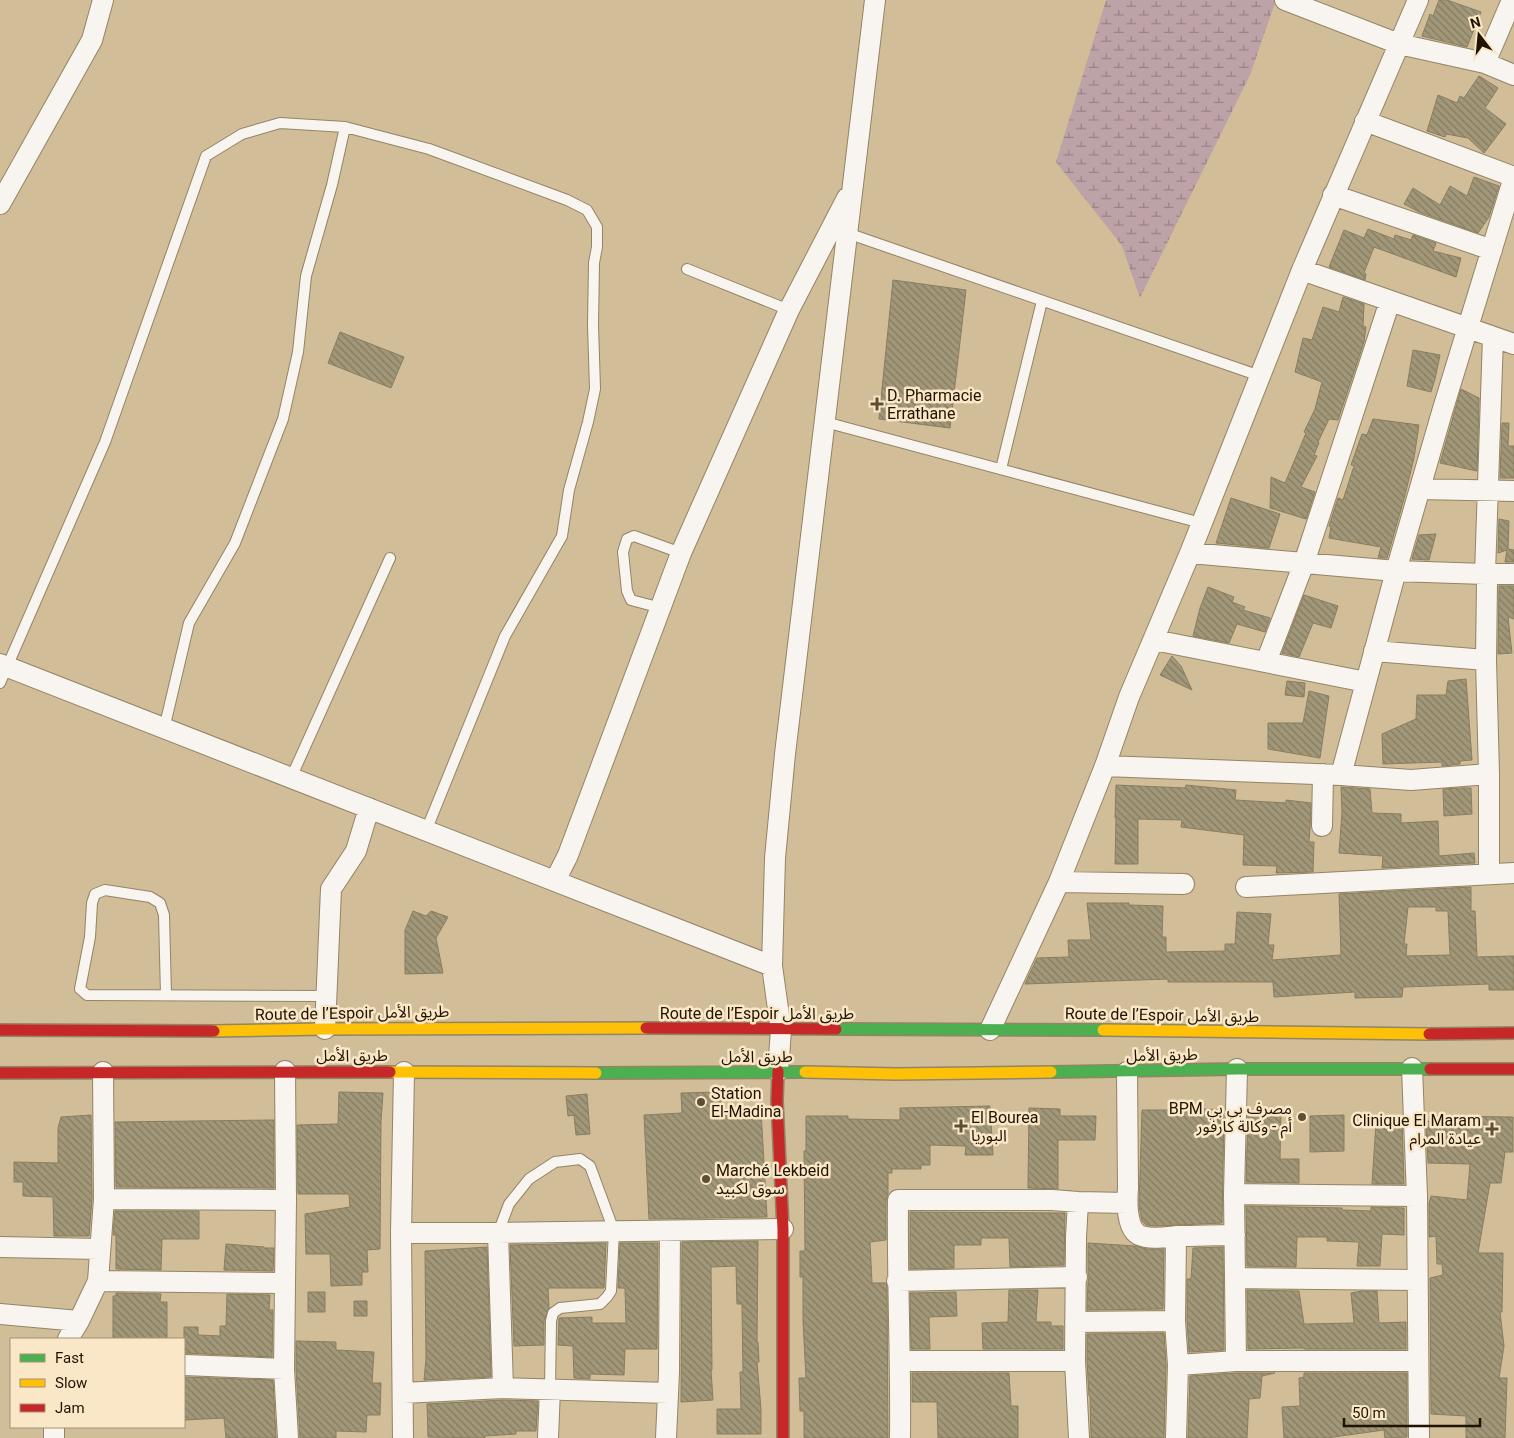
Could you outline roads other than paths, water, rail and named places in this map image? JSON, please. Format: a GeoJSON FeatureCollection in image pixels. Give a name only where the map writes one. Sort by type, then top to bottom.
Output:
{"type":"FeatureCollection","features":[{"type":"Feature","properties":{"kind":"main road","name":"Route de l’Espoir طريق الأمل"},"geometry":{"type":"LineString","coordinates":[[0,1030],[189,1032],[325,1029],[613,1028],[1150,1030],[1379,1034],[1514,1033]]}},
{"type":"Feature","properties":{"kind":"main road","name":"طريق الأمل"},"geometry":{"type":"LineString","coordinates":[[0,1073],[286,1071],[624,1073],[778,1071],[896,1074],[1237,1069],[1514,1069]]}},
{"type":"Feature","properties":{"kind":"main road"},"geometry":{"type":"LineString","coordinates":[[778,1071],[777,1102],[783,1229],[783,1438]]}},
{"type":"Feature","properties":{"kind":"street"},"geometry":{"type":"LineString","coordinates":[[0,204],[92,40],[103,0]]}},
{"type":"Feature","properties":{"kind":"street"},"geometry":{"type":"LineString","coordinates":[[778,1071],[780,1030],[772,966],[776,858],[784,754],[875,0]]}},
{"type":"Feature","properties":{"kind":"street"},"geometry":{"type":"LineString","coordinates":[[1285,0],[1399,44],[1485,63],[1514,75]]}},
{"type":"Feature","properties":{"kind":"street"},"geometry":{"type":"LineString","coordinates":[[990,1030],[1059,882],[1129,697],[1190,553],[1302,270],[1418,0]]}},
{"type":"Feature","properties":{"kind":"street"},"geometry":{"type":"LineString","coordinates":[[1485,63],[1512,0]]}},
{"type":"Feature","properties":{"kind":"street"},"geometry":{"type":"LineString","coordinates":[[1322,826],[1332,775],[1366,682],[1396,571],[1467,328],[1492,250],[1509,210],[1514,177],[1365,121]]}},
{"type":"Feature","properties":{"kind":"street"},"geometry":{"type":"LineString","coordinates":[[555,881],[568,854],[681,553],[789,310],[853,187]]}},
{"type":"Feature","properties":{"kind":"street"},"geometry":{"type":"LineString","coordinates":[[1333,195],[1492,250]]}},
{"type":"Feature","properties":{"kind":"street"},"geometry":{"type":"LineString","coordinates":[[1302,270],[1514,344]]}},
{"type":"Feature","properties":{"kind":"street"},"geometry":{"type":"LineString","coordinates":[[1266,662],[1304,563],[1390,301]]}},
{"type":"Feature","properties":{"kind":"street"},"geometry":{"type":"LineString","coordinates":[[1489,874],[1486,660],[1487,582],[1485,574],[1493,337]]}},
{"type":"Feature","properties":{"kind":"street"},"geometry":{"type":"LineString","coordinates":[[1420,489],[1514,491]]}},
{"type":"Feature","properties":{"kind":"street"},"geometry":{"type":"LineString","coordinates":[[1190,553],[1396,571],[1514,574]]}},
{"type":"Feature","properties":{"kind":"street"},"geometry":{"type":"LineString","coordinates":[[1154,640],[1366,682]]}},
{"type":"Feature","properties":{"kind":"street"},"geometry":{"type":"LineString","coordinates":[[1374,651],[1486,660]]}},
{"type":"Feature","properties":{"kind":"street"},"geometry":{"type":"LineString","coordinates":[[2,671],[164,729],[772,966]]}},
{"type":"Feature","properties":{"kind":"street"},"geometry":{"type":"LineString","coordinates":[[1104,766],[1412,780],[1489,774]]}},
{"type":"Feature","properties":{"kind":"street"},"geometry":{"type":"LineString","coordinates":[[325,1029],[331,889],[356,851],[369,808]]}},
{"type":"Feature","properties":{"kind":"street"},"geometry":{"type":"LineString","coordinates":[[1246,887],[1514,873]]}},
{"type":"Feature","properties":{"kind":"street"},"geometry":{"type":"LineString","coordinates":[[1059,882],[1184,884]]}},
{"type":"Feature","properties":{"kind":"street"},"geometry":{"type":"LineString","coordinates":[[1412,1068],[1417,1196],[1418,1438]]}},
{"type":"Feature","properties":{"kind":"street"},"geometry":{"type":"LineString","coordinates":[[1236,1361],[1234,1194],[1237,1069]]}},
{"type":"Feature","properties":{"kind":"street"},"geometry":{"type":"LineString","coordinates":[[286,1071],[284,1369],[288,1438]]}},
{"type":"Feature","properties":{"kind":"street"},"geometry":{"type":"LineString","coordinates":[[69,1338],[98,1281],[104,1199],[103,1072]]}},
{"type":"Feature","properties":{"kind":"street"},"geometry":{"type":"LineString","coordinates":[[403,1438],[401,1233],[404,1072]]}},
{"type":"Feature","properties":{"kind":"street"},"geometry":{"type":"LineString","coordinates":[[1128,1072],[1127,1202],[1130,1222],[1134,1229],[1139,1234],[1153,1237],[1235,1235]]}},
{"type":"Feature","properties":{"kind":"street"},"geometry":{"type":"LineString","coordinates":[[1234,1194],[1417,1196]]}},
{"type":"Feature","properties":{"kind":"street"},"geometry":{"type":"LineString","coordinates":[[104,1199],[286,1200]]}},
{"type":"Feature","properties":{"kind":"street"},"geometry":{"type":"LineString","coordinates":[[900,1438],[901,1361],[897,1280],[898,1200],[1127,1202]]}},
{"type":"Feature","properties":{"kind":"street"},"geometry":{"type":"LineString","coordinates":[[1078,1202],[1075,1322],[1078,1438]]}},
{"type":"Feature","properties":{"kind":"street"},"geometry":{"type":"LineString","coordinates":[[401,1233],[783,1229]]}},
{"type":"Feature","properties":{"kind":"street"},"geometry":{"type":"LineString","coordinates":[[666,1438],[670,1231]]}},
{"type":"Feature","properties":{"kind":"street"},"geometry":{"type":"LineString","coordinates":[[498,1233],[503,1388]]}},
{"type":"Feature","properties":{"kind":"street"},"geometry":{"type":"LineString","coordinates":[[1176,1236],[1175,1321],[1178,1365],[1176,1438]]}},
{"type":"Feature","properties":{"kind":"street"},"geometry":{"type":"LineString","coordinates":[[0,1247],[100,1249]]}},
{"type":"Feature","properties":{"kind":"street"},"geometry":{"type":"LineString","coordinates":[[897,1280],[1077,1277]]}},
{"type":"Feature","properties":{"kind":"street"},"geometry":{"type":"LineString","coordinates":[[1235,1278],[1417,1280]]}},
{"type":"Feature","properties":{"kind":"street"},"geometry":{"type":"LineString","coordinates":[[98,1281],[285,1283]]}},
{"type":"Feature","properties":{"kind":"street"},"geometry":{"type":"LineString","coordinates":[[0,1314],[79,1321]]}},
{"type":"Feature","properties":{"kind":"street"},"geometry":{"type":"LineString","coordinates":[[1075,1322],[1175,1321]]}},
{"type":"Feature","properties":{"kind":"street"},"geometry":{"type":"LineString","coordinates":[[901,1361],[1075,1362]]}},
{"type":"Feature","properties":{"kind":"street"},"geometry":{"type":"LineString","coordinates":[[1178,1365],[1236,1361],[1418,1361]]}},
{"type":"Feature","properties":{"kind":"street"},"geometry":{"type":"LineString","coordinates":[[185,1365],[284,1369]]}},
{"type":"Feature","properties":{"kind":"street"},"geometry":{"type":"LineString","coordinates":[[403,1393],[503,1388],[668,1393]]}},
{"type":"Feature","properties":{"kind":"street"},"geometry":{"type":"LineString","coordinates":[[548,1438],[550,1389]]}},
{"type":"Feature","properties":{"kind":"lane"},"geometry":{"type":"LineString","coordinates":[[2,671],[105,442],[206,156],[242,134],[280,123],[345,127],[429,149],[567,200],[586,210],[597,226],[597,247],[594,263],[595,389],[588,422],[569,490],[562,536],[505,636],[426,830]]}},
{"type":"Feature","properties":{"kind":"lane"},"geometry":{"type":"LineString","coordinates":[[164,729],[189,623],[235,543],[283,419],[298,352],[306,276],[332,185],[345,127]]}},
{"type":"Feature","properties":{"kind":"lane"},"geometry":{"type":"LineString","coordinates":[[847,233],[1260,376]]}},
{"type":"Feature","properties":{"kind":"lane"},"geometry":{"type":"LineString","coordinates":[[687,269],[789,310]]}},
{"type":"Feature","properties":{"kind":"lane"},"geometry":{"type":"LineString","coordinates":[[1001,469],[1042,301]]}},
{"type":"Feature","properties":{"kind":"lane"},"geometry":{"type":"LineString","coordinates":[[825,422],[1201,524]]}},
{"type":"Feature","properties":{"kind":"lane"},"geometry":{"type":"LineString","coordinates":[[661,608],[631,600],[627,591],[623,552],[627,539],[634,536],[681,553]]}},
{"type":"Feature","properties":{"kind":"lane"},"geometry":{"type":"LineString","coordinates":[[291,778],[390,558]]}},
{"type":"Feature","properties":{"kind":"lane"},"geometry":{"type":"LineString","coordinates":[[166,995],[164,915],[160,903],[150,897],[105,890],[96,894],[92,903],[90,937],[80,989],[87,995],[327,996]]}},
{"type":"Feature","properties":{"kind":"lane"},"geometry":{"type":"LineString","coordinates":[[498,1233],[509,1204],[529,1179],[555,1162],[580,1159],[590,1166],[614,1230],[611,1291],[600,1304],[560,1308],[553,1313],[551,1321],[550,1389]]}},
{"type":"Feature","properties":{"kind":"place","name":"D. Pharmacie Errathane"},"geometry":{"type":"Point","coordinates":[877,404]}},
{"type":"Feature","properties":{"kind":"place","name":"Station El-Madina"},"geometry":{"type":"Point","coordinates":[701,1102]}},
{"type":"Feature","properties":{"kind":"place","name":"BPM مصرف بي بي أم - وكالة كارفور"},"geometry":{"type":"Point","coordinates":[1302,1117]}},
{"type":"Feature","properties":{"kind":"place","name":"El Bourea البوريا"},"geometry":{"type":"Point","coordinates":[961,1126]}},
{"type":"Feature","properties":{"kind":"place","name":"Clinique El Maram عيادة المرام"},"geometry":{"type":"Point","coordinates":[1492,1129]}},
{"type":"Feature","properties":{"kind":"place","name":"Marché Lekbeid سوق لكبيد"},"geometry":{"type":"Point","coordinates":[706,1179]}}]}
